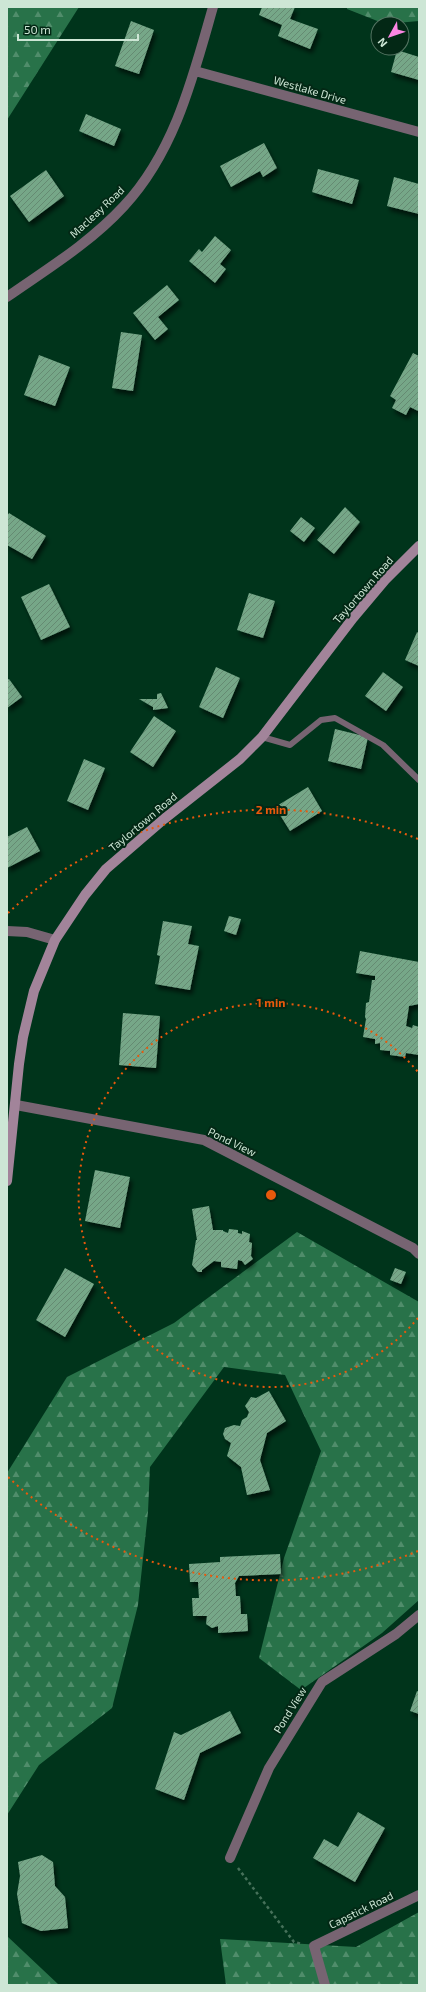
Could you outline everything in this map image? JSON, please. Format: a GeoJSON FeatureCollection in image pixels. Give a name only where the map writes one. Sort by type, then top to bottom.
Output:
{"type":"FeatureCollection","features":[{"type":"Feature","properties":{"kind":"street","name":"Macleay Road"},"geometry":{"type":"LineString","coordinates":[[7,297],[82,244],[124,207],[140,186],[162,154],[180,113],[195,71],[213,7]]}},
{"type":"Feature","properties":{"kind":"street","name":"Westlake Drive"},"geometry":{"type":"LineString","coordinates":[[195,71],[419,132]]}},
{"type":"Feature","properties":{"kind":"street","name":"Taylortown Road"},"geometry":{"type":"LineString","coordinates":[[7,1181],[19,1064],[30,1008],[38,980],[55,940],[85,895],[106,869],[164,819],[240,759],[262,737],[353,618],[385,580],[419,546]]}},
{"type":"Feature","properties":{"kind":"street"},"geometry":{"type":"LineString","coordinates":[[7,931],[27,932],[55,940]]}},
{"type":"Feature","properties":{"kind":"street","name":"Pond View"},"geometry":{"type":"LineString","coordinates":[[16,1105],[204,1140],[413,1248],[419,1254]]}},
{"type":"Feature","properties":{"kind":"street","name":"Pond View"},"geometry":{"type":"LineString","coordinates":[[230,1858],[269,1768],[322,1682],[396,1634],[419,1615]]}},
{"type":"Feature","properties":{"kind":"street","name":"Capstick Road"},"geometry":{"type":"LineString","coordinates":[[314,1946],[419,1895]]}},
{"type":"Feature","properties":{"kind":"street"},"geometry":{"type":"LineString","coordinates":[[314,1946],[325,1985]]}},
{"type":"Feature","properties":{"kind":"lane"},"geometry":{"type":"LineString","coordinates":[[262,737],[290,745],[321,720],[336,718],[383,745],[419,780]]}},
{"type":"Feature","properties":{"kind":"path"},"geometry":{"type":"LineString","coordinates":[[230,1858],[294,1942],[314,1946]]}},
{"type":"Feature","properties":{"kind":"green space"},"geometry":{"type":"Polygon","coordinates":[[[7,7],[79,7],[7,120],[7,7]]]}},
{"type":"Feature","properties":{"kind":"green space"},"geometry":{"type":"Polygon","coordinates":[[[347,7],[419,7],[419,21],[410,22],[410,16],[370,16],[370,18],[347,9],[347,7]]]}},
{"type":"Feature","properties":{"kind":"green space"},"geometry":{"type":"Polygon","coordinates":[[[297,1232],[419,1302],[419,1600],[382,1633],[301,1690],[259,1658],[284,1558],[321,1451],[285,1375],[224,1367],[150,1467],[148,1512],[138,1605],[112,1708],[39,1765],[7,1815],[7,1473],[67,1377],[174,1323],[297,1232]]]}},
{"type":"Feature","properties":{"kind":"green space"},"geometry":{"type":"Polygon","coordinates":[[[419,1912],[419,1985],[226,1985],[220,1939],[356,1947],[419,1912]]]}},
{"type":"Feature","properties":{"kind":"green space"},"geometry":{"type":"Polygon","coordinates":[[[7,1936],[59,1985],[7,1985],[7,1936]]]}},
{"type":"Feature","properties":{"kind":"building"},"geometry":{"type":"Polygon","coordinates":[[[262,7],[295,7],[290,19],[318,29],[310,49],[278,36],[282,25],[259,15],[262,7]]]}},
{"type":"Feature","properties":{"kind":"building"},"geometry":{"type":"Polygon","coordinates":[[[131,21],[154,30],[139,74],[115,66],[131,21]]]}},
{"type":"Feature","properties":{"kind":"building"},"geometry":{"type":"Polygon","coordinates":[[[410,54],[419,57],[419,80],[391,72],[395,56],[410,56],[410,54]]]}},
{"type":"Feature","properties":{"kind":"building"},"geometry":{"type":"Polygon","coordinates":[[[86,114],[121,129],[114,146],[79,131],[86,114]]]}},
{"type":"Feature","properties":{"kind":"building"},"geometry":{"type":"Polygon","coordinates":[[[264,143],[277,168],[263,177],[260,171],[231,187],[220,166],[264,143]]]}},
{"type":"Feature","properties":{"kind":"building"},"geometry":{"type":"Polygon","coordinates":[[[318,169],[359,180],[352,204],[312,192],[318,169]]]}},
{"type":"Feature","properties":{"kind":"building"},"geometry":{"type":"Polygon","coordinates":[[[46,170],[64,196],[29,222],[10,196],[46,170]]]}},
{"type":"Feature","properties":{"kind":"building"},"geometry":{"type":"Polygon","coordinates":[[[394,177],[419,184],[419,214],[387,206],[394,177]]]}},
{"type":"Feature","properties":{"kind":"building"},"geometry":{"type":"Polygon","coordinates":[[[215,236],[231,250],[220,264],[226,269],[215,283],[189,261],[199,249],[202,252],[215,236]]]}},
{"type":"Feature","properties":{"kind":"building"},"geometry":{"type":"Polygon","coordinates":[[[167,285],[179,300],[158,317],[168,329],[155,340],[133,313],[167,285]]]}},
{"type":"Feature","properties":{"kind":"building"},"geometry":{"type":"Polygon","coordinates":[[[121,332],[142,335],[133,391],[112,388],[121,332]]]}},
{"type":"Feature","properties":{"kind":"building"},"geometry":{"type":"Polygon","coordinates":[[[413,353],[419,356],[419,408],[418,411],[410,407],[406,415],[392,408],[396,400],[390,396],[413,353]]]}},
{"type":"Feature","properties":{"kind":"building"},"geometry":{"type":"Polygon","coordinates":[[[39,355],[70,367],[55,406],[24,395],[39,355]]]}},
{"type":"Feature","properties":{"kind":"building"},"geometry":{"type":"Polygon","coordinates":[[[345,507],[360,522],[334,554],[317,540],[345,507]]]}},
{"type":"Feature","properties":{"kind":"building"},"geometry":{"type":"Polygon","coordinates":[[[9,513],[46,536],[32,559],[7,545],[7,516],[9,513]]]}},
{"type":"Feature","properties":{"kind":"building"},"geometry":{"type":"Polygon","coordinates":[[[301,517],[315,528],[304,542],[290,531],[301,517]]]}},
{"type":"Feature","properties":{"kind":"building"},"geometry":{"type":"Polygon","coordinates":[[[49,584],[70,627],[41,640],[21,597],[49,584]]]}},
{"type":"Feature","properties":{"kind":"building"},"geometry":{"type":"Polygon","coordinates":[[[249,593],[275,601],[263,638],[237,630],[249,593]]]}},
{"type":"Feature","properties":{"kind":"building"},"geometry":{"type":"Polygon","coordinates":[[[417,632],[419,633],[419,666],[405,660],[417,632]]]}},
{"type":"Feature","properties":{"kind":"building"},"geometry":{"type":"Polygon","coordinates":[[[216,667],[240,678],[223,718],[199,707],[216,667]]]}},
{"type":"Feature","properties":{"kind":"building"},"geometry":{"type":"Polygon","coordinates":[[[383,672],[403,687],[386,711],[365,696],[383,672]]]}},
{"type":"Feature","properties":{"kind":"building"},"geometry":{"type":"Polygon","coordinates":[[[9,679],[22,697],[7,708],[7,680],[9,679]]]}},
{"type":"Feature","properties":{"kind":"building"},"geometry":{"type":"Polygon","coordinates":[[[161,693],[168,708],[153,710],[153,707],[139,699],[157,699],[157,694],[161,693]]]}},
{"type":"Feature","properties":{"kind":"building"},"geometry":{"type":"Polygon","coordinates":[[[154,716],[176,731],[153,767],[130,752],[154,716]]]}},
{"type":"Feature","properties":{"kind":"building"},"geometry":{"type":"Polygon","coordinates":[[[335,729],[368,737],[361,769],[328,761],[335,729]]]}},
{"type":"Feature","properties":{"kind":"building"},"geometry":{"type":"Polygon","coordinates":[[[84,759],[105,768],[88,810],[67,801],[84,759]]]}},
{"type":"Feature","properties":{"kind":"building"},"geometry":{"type":"Polygon","coordinates":[[[308,787],[322,811],[290,831],[275,807],[308,787]]]}},
{"type":"Feature","properties":{"kind":"building"},"geometry":{"type":"Polygon","coordinates":[[[27,827],[40,851],[7,868],[7,837],[27,827]]]}},
{"type":"Feature","properties":{"kind":"building"},"geometry":{"type":"Polygon","coordinates":[[[229,916],[241,919],[236,935],[224,931],[229,916]]]}},
{"type":"Feature","properties":{"kind":"building"},"geometry":{"type":"Polygon","coordinates":[[[163,921],[192,926],[188,944],[199,946],[190,990],[155,984],[160,956],[157,955],[163,921]]]}},
{"type":"Feature","properties":{"kind":"building"},"geometry":{"type":"Polygon","coordinates":[[[360,951],[419,962],[419,1004],[409,1006],[406,1026],[412,1028],[413,1025],[419,1027],[419,1055],[406,1053],[405,1057],[390,1055],[390,1051],[380,1050],[380,1043],[375,1044],[375,1039],[363,1037],[366,1019],[366,1003],[369,1002],[372,980],[375,980],[375,976],[356,973],[360,951]]]}},
{"type":"Feature","properties":{"kind":"building"},"geometry":{"type":"Polygon","coordinates":[[[123,1013],[160,1016],[156,1068],[119,1065],[123,1013]]]}},
{"type":"Feature","properties":{"kind":"building"},"geometry":{"type":"Polygon","coordinates":[[[95,1170],[130,1177],[120,1228],[85,1221],[95,1170]]]}},
{"type":"Feature","properties":{"kind":"building"},"geometry":{"type":"Polygon","coordinates":[[[209,1206],[213,1230],[223,1230],[228,1233],[229,1229],[238,1230],[238,1233],[242,1234],[242,1231],[250,1234],[249,1242],[252,1243],[251,1256],[253,1259],[245,1265],[242,1261],[238,1260],[237,1269],[221,1267],[221,1262],[214,1261],[202,1270],[202,1272],[198,1272],[192,1265],[197,1240],[192,1209],[209,1206]]]}},
{"type":"Feature","properties":{"kind":"building"},"geometry":{"type":"Polygon","coordinates":[[[65,1268],[94,1284],[65,1337],[36,1320],[65,1268]]]}},
{"type":"Feature","properties":{"kind":"building"},"geometry":{"type":"Polygon","coordinates":[[[395,1268],[406,1272],[401,1284],[390,1280],[395,1268]]]}},
{"type":"Feature","properties":{"kind":"building"},"geometry":{"type":"Polygon","coordinates":[[[269,1391],[286,1421],[267,1433],[260,1460],[270,1490],[247,1495],[241,1467],[227,1456],[231,1443],[225,1439],[223,1434],[225,1428],[234,1425],[240,1426],[242,1420],[247,1417],[249,1412],[245,1406],[251,1397],[256,1398],[269,1391]]]}},
{"type":"Feature","properties":{"kind":"building"},"geometry":{"type":"Polygon","coordinates":[[[280,1554],[281,1574],[239,1576],[235,1583],[236,1596],[240,1596],[241,1614],[247,1614],[248,1631],[218,1633],[218,1626],[212,1628],[206,1624],[207,1616],[193,1616],[192,1598],[199,1598],[198,1582],[190,1582],[189,1564],[220,1562],[220,1557],[280,1554]]]}},
{"type":"Feature","properties":{"kind":"building"},"geometry":{"type":"Polygon","coordinates":[[[417,1691],[419,1692],[419,1714],[410,1711],[417,1691]]]}},
{"type":"Feature","properties":{"kind":"building"},"geometry":{"type":"Polygon","coordinates":[[[230,1711],[241,1733],[200,1753],[184,1800],[155,1789],[174,1732],[181,1735],[230,1711]]]}},
{"type":"Feature","properties":{"kind":"building"},"geometry":{"type":"Polygon","coordinates":[[[358,1812],[385,1828],[355,1882],[313,1858],[324,1839],[338,1847],[358,1812]]]}},
{"type":"Feature","properties":{"kind":"building"},"geometry":{"type":"Polygon","coordinates":[[[42,1855],[53,1862],[55,1886],[65,1897],[68,1928],[41,1931],[22,1923],[17,1894],[20,1876],[18,1862],[42,1855]]]}}]}
